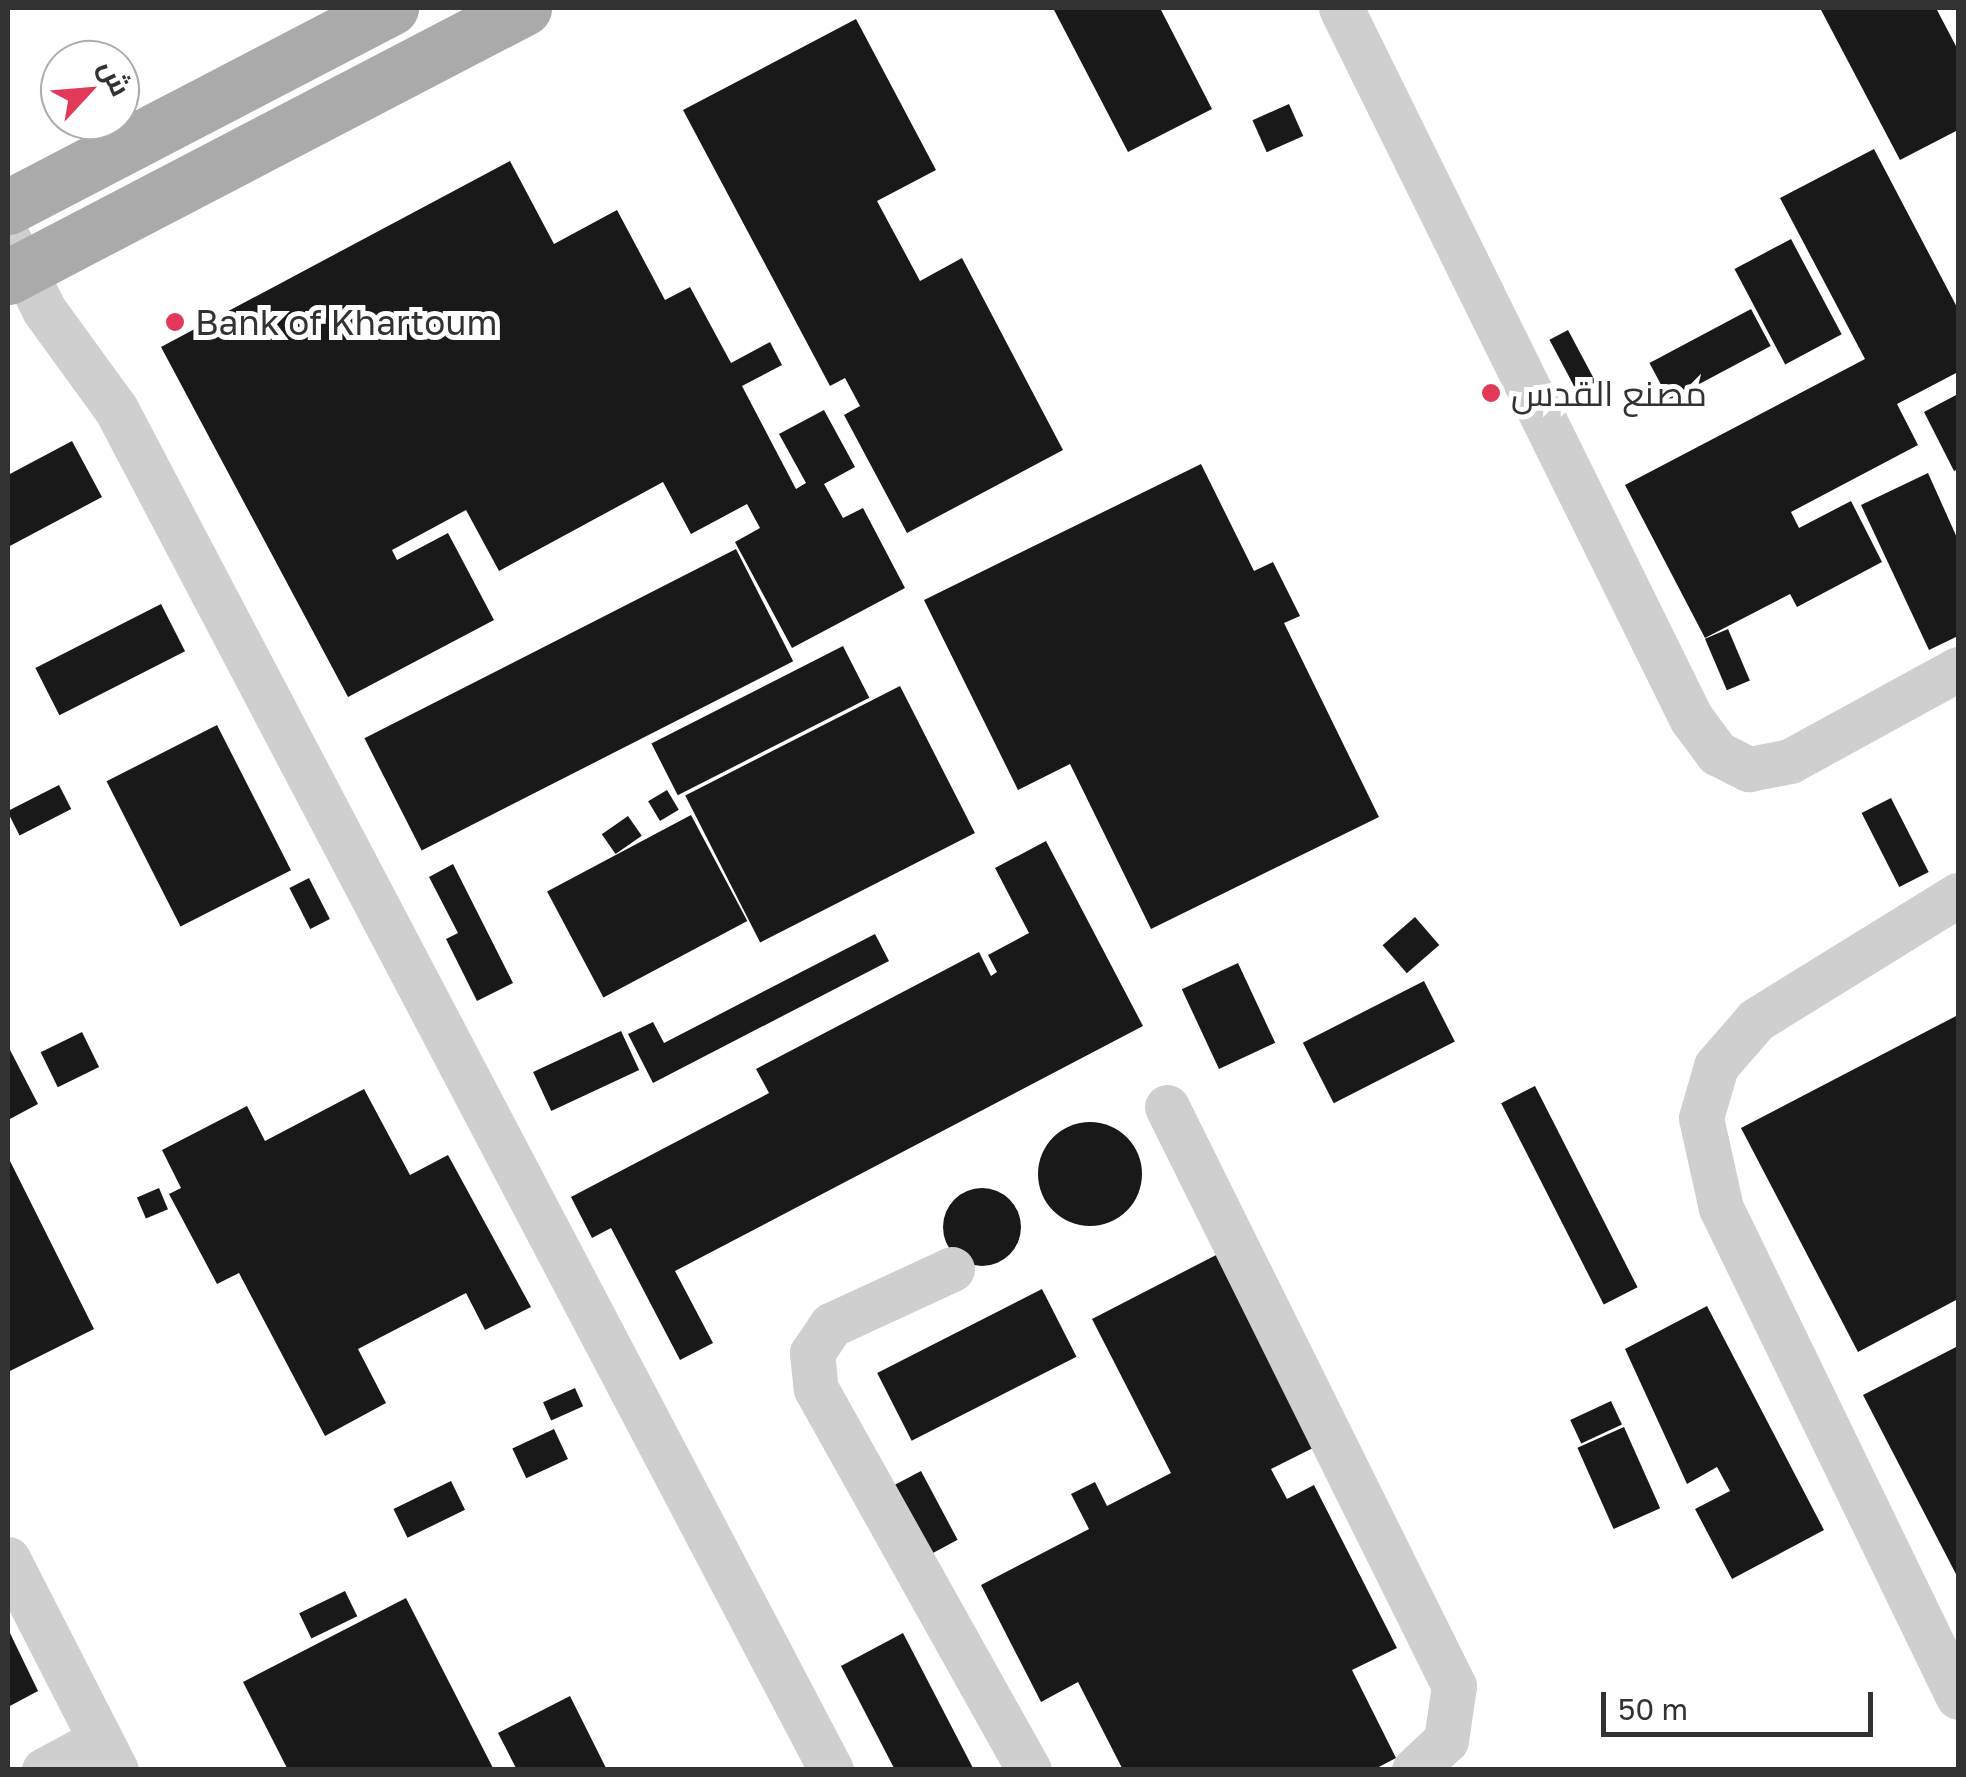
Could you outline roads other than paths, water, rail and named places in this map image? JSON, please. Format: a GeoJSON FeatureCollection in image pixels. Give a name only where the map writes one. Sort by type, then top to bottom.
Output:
{"type":"FeatureCollection","features":[{"type":"Feature","properties":{"kind":"main road"},"geometry":{"type":"LineString","coordinates":[[8,207],[391,8]]}},
{"type":"Feature","properties":{"kind":"main road"},"geometry":{"type":"LineString","coordinates":[[13,261],[524,8]]}},
{"type":"Feature","properties":{"kind":"lane"},"geometry":{"type":"LineString","coordinates":[[1341,8],[1691,718],[1718,754],[1749,770],[1790,761],[1958,669]]}},
{"type":"Feature","properties":{"kind":"lane"},"geometry":{"type":"LineString","coordinates":[[13,261],[116,409],[831,1770]]}},
{"type":"Feature","properties":{"kind":"lane"},"geometry":{"type":"LineString","coordinates":[[1958,895],[1756,1020],[1716,1066],[1701,1118],[1720,1208],[1958,1697]]}},
{"type":"Feature","properties":{"kind":"lane"},"geometry":{"type":"LineString","coordinates":[[1167,1107],[1454,1686],[1446,1740],[1414,1770]]}},
{"type":"Feature","properties":{"kind":"lane"},"geometry":{"type":"LineString","coordinates":[[952,1269],[831,1324],[812,1353],[816,1389],[1029,1770]]}},
{"type":"Feature","properties":{"kind":"lane"},"geometry":{"type":"LineString","coordinates":[[8,1559],[108,1754],[44,1770]]}},
{"type":"Feature","properties":{"kind":"place","name":"Bank of Khartoum"},"geometry":{"type":"Point","coordinates":[175,322]}},
{"type":"Feature","properties":{"kind":"place","name":"مصنع القدس"},"geometry":{"type":"Point","coordinates":[1491,393]}}]}
